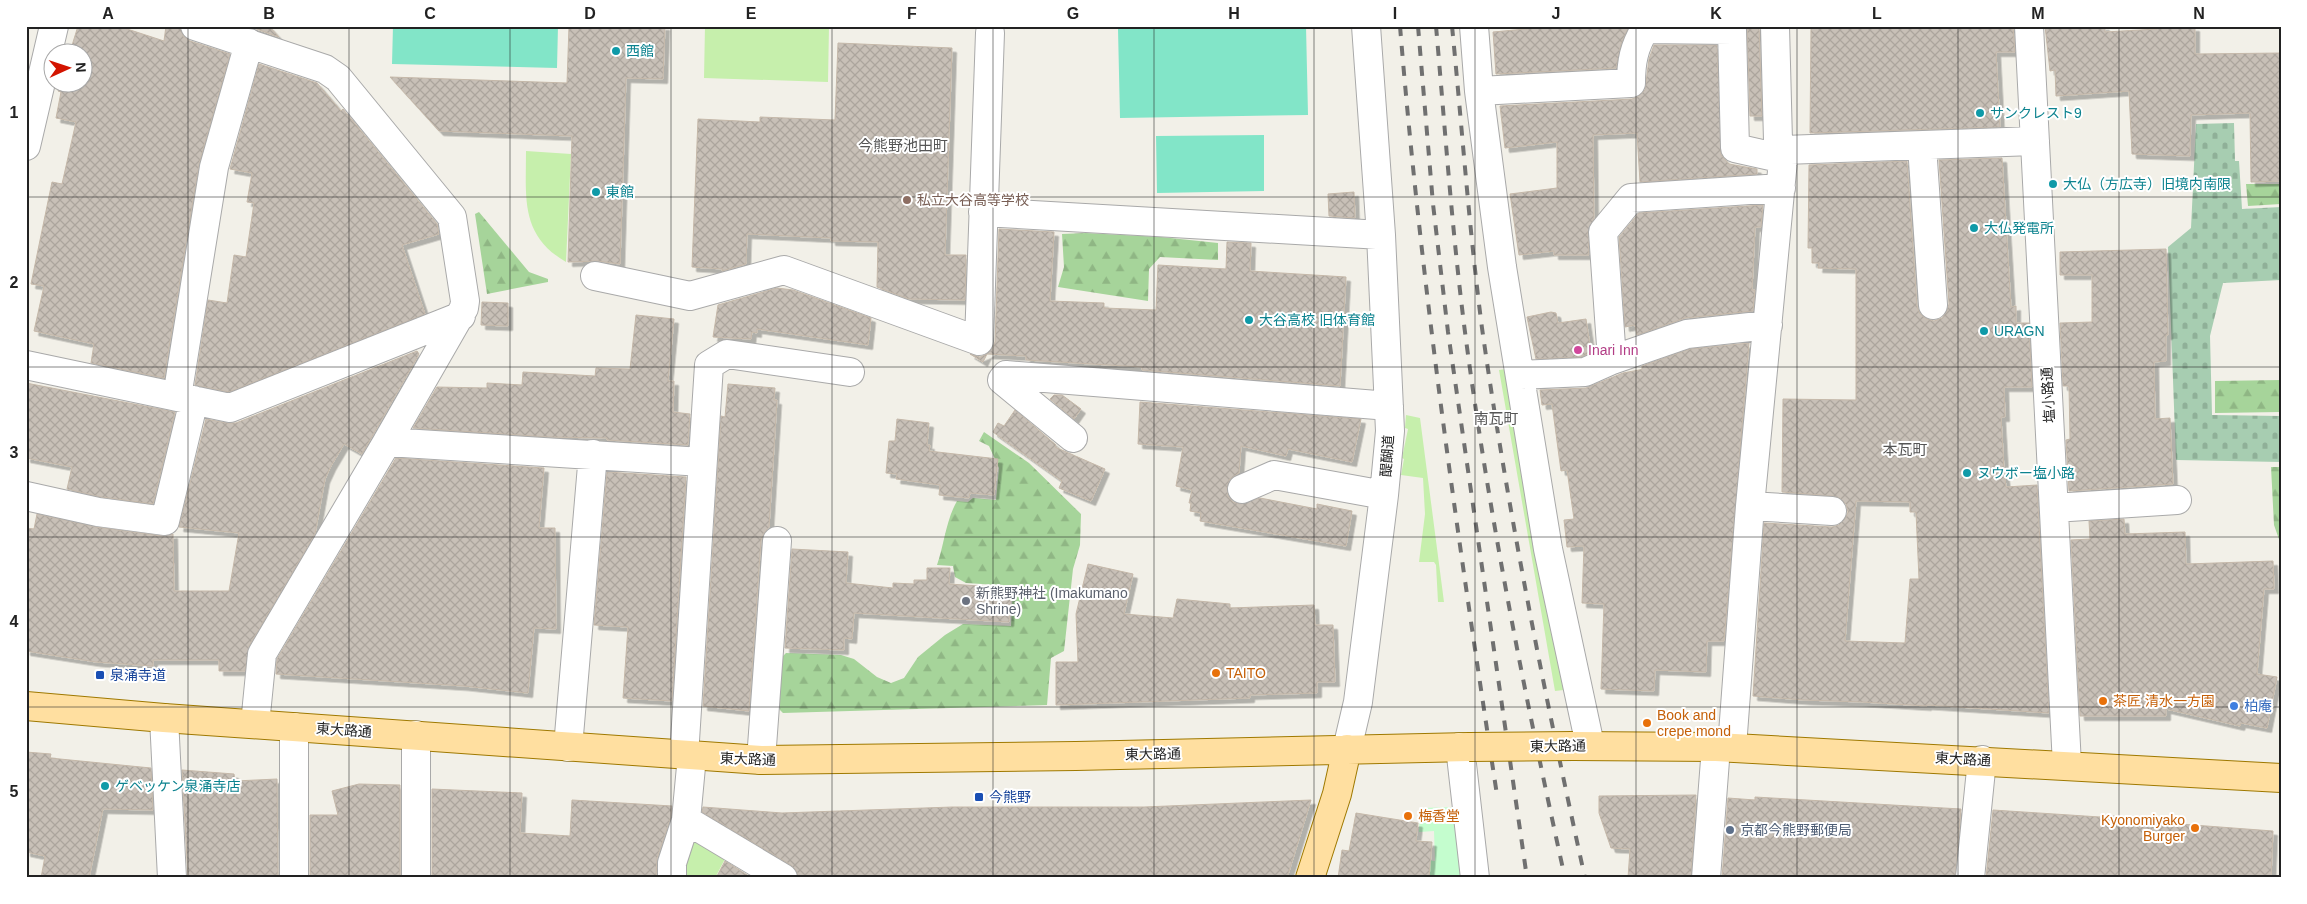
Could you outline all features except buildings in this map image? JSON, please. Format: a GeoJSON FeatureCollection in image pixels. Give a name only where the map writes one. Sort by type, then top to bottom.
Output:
{"type":"FeatureCollection","features":[{"type":"Feature","properties":{"kind":"main road","name":"東大路通"},"geometry":{"type":"LineString","coordinates":[[26,706],[164,718],[761,760],[1076,756],[1581,745],[1724,747],[2281,778]]}},
{"type":"Feature","properties":{"kind":"main road","name":"醍醐道"},"geometry":{"type":"LineString","coordinates":[[1310,878],[1337,794],[1348,749]]}},
{"type":"Feature","properties":{"kind":"street"},"geometry":{"type":"LineString","coordinates":[[26,146],[54,26]]}},
{"type":"Feature","properties":{"kind":"street"},"geometry":{"type":"LineString","coordinates":[[195,26],[332,73],[452,217],[465,301],[461,316],[262,654],[255,724]]}},
{"type":"Feature","properties":{"kind":"street","name":"醍醐道"},"geometry":{"type":"LineString","coordinates":[[1348,749],[1358,702],[1389,447],[1389,406],[1381,235],[1366,26]]}},
{"type":"Feature","properties":{"kind":"street"},"geometry":{"type":"LineString","coordinates":[[1474,26],[1479,91],[1502,267],[1581,745]]}},
{"type":"Feature","properties":{"kind":"street"},"geometry":{"type":"LineString","coordinates":[[1706,878],[1724,747],[1750,506],[1784,155],[1778,141],[1775,26]]}},
{"type":"Feature","properties":{"kind":"street","name":"塩小路通"},"geometry":{"type":"LineString","coordinates":[[2029,26],[2067,765]]}},
{"type":"Feature","properties":{"kind":"street"},"geometry":{"type":"LineString","coordinates":[[1479,91],[1631,83],[1632,57],[1636,42],[1645,29],[1732,30],[1735,148],[1784,155],[2035,141]]}},
{"type":"Feature","properties":{"kind":"street"},"geometry":{"type":"LineString","coordinates":[[595,276],[690,296],[784,270],[979,341],[990,33]]}},
{"type":"Feature","properties":{"kind":"street"},"geometry":{"type":"LineString","coordinates":[[26,496],[98,512],[165,522],[186,398],[214,167],[249,43]]}},
{"type":"Feature","properties":{"kind":"street"},"geometry":{"type":"LineString","coordinates":[[1922,146],[1933,305]]}},
{"type":"Feature","properties":{"kind":"street"},"geometry":{"type":"LineString","coordinates":[[1612,360],[1603,232],[1631,198],[1781,188]]}},
{"type":"Feature","properties":{"kind":"street"},"geometry":{"type":"LineString","coordinates":[[984,212],[1381,235]]}},
{"type":"Feature","properties":{"kind":"street"},"geometry":{"type":"LineString","coordinates":[[26,365],[230,408],[461,316]]}},
{"type":"Feature","properties":{"kind":"street"},"geometry":{"type":"LineString","coordinates":[[1521,374],[1585,372],[1612,360],[1687,334],[1768,325]]}},
{"type":"Feature","properties":{"kind":"street"},"geometry":{"type":"LineString","coordinates":[[672,878],[672,863],[686,820],[702,462],[709,365],[727,354],[850,372]]}},
{"type":"Feature","properties":{"kind":"street"},"geometry":{"type":"LineString","coordinates":[[1073,438],[1002,380],[1006,376],[1389,406]]}},
{"type":"Feature","properties":{"kind":"street"},"geometry":{"type":"LineString","coordinates":[[387,442],[702,462]]}},
{"type":"Feature","properties":{"kind":"street"},"geometry":{"type":"LineString","coordinates":[[568,747],[593,454]]}},
{"type":"Feature","properties":{"kind":"street"},"geometry":{"type":"LineString","coordinates":[[1242,489],[1274,475],[1384,495]]}},
{"type":"Feature","properties":{"kind":"street"},"geometry":{"type":"LineString","coordinates":[[2054,508],[2177,500]]}},
{"type":"Feature","properties":{"kind":"street"},"geometry":{"type":"LineString","coordinates":[[1750,506],[1832,511]]}},
{"type":"Feature","properties":{"kind":"street"},"geometry":{"type":"LineString","coordinates":[[761,760],[777,540]]}},
{"type":"Feature","properties":{"kind":"street"},"geometry":{"type":"LineString","coordinates":[[164,718],[172,878]]}},
{"type":"Feature","properties":{"kind":"street"},"geometry":{"type":"LineString","coordinates":[[294,727],[294,878]]}},
{"type":"Feature","properties":{"kind":"street"},"geometry":{"type":"LineString","coordinates":[[416,735],[416,878]]}},
{"type":"Feature","properties":{"kind":"street"},"geometry":{"type":"LineString","coordinates":[[1464,747],[1475,878]]}},
{"type":"Feature","properties":{"kind":"street"},"geometry":{"type":"LineString","coordinates":[[1970,878],[1982,760]]}},
{"type":"Feature","properties":{"kind":"street"},"geometry":{"type":"LineString","coordinates":[[686,820],[783,878]]}},
{"type":"Feature","properties":{"kind":"green space"},"geometry":{"type":"Polygon","coordinates":[[[393,26],[558,26],[557,68],[392,64],[393,26]]]}},
{"type":"Feature","properties":{"kind":"green space"},"geometry":{"type":"Polygon","coordinates":[[[705,26],[829,26],[828,82],[704,78],[705,26]]]}},
{"type":"Feature","properties":{"kind":"green space"},"geometry":{"type":"Polygon","coordinates":[[[1306,26],[1308,115],[1120,118],[1118,29],[1306,26]]]}},
{"type":"Feature","properties":{"kind":"green space"},"geometry":{"type":"Polygon","coordinates":[[[2234,123],[2235,161],[2239,161],[2242,209],[2281,207],[2281,280],[2223,283],[2210,336],[2212,415],[2281,416],[2281,462],[2176,460],[2168,247],[2191,228],[2196,124],[2234,123]]]}},
{"type":"Feature","properties":{"kind":"green space"},"geometry":{"type":"Polygon","coordinates":[[[1264,135],[1264,191],[1157,193],[1156,136],[1264,135]]]}},
{"type":"Feature","properties":{"kind":"green space"},"geometry":{"type":"Polygon","coordinates":[[[526,151],[571,154],[566,262],[540,240],[533,227],[527,200],[526,151]]]}},
{"type":"Feature","properties":{"kind":"green space"},"geometry":{"type":"Polygon","coordinates":[[[2246,184],[2281,184],[2281,204],[2248,206],[2246,184]]]}},
{"type":"Feature","properties":{"kind":"green space"},"geometry":{"type":"Polygon","coordinates":[[[479,212],[529,272],[548,279],[548,282],[487,294],[475,214],[479,212]]]}},
{"type":"Feature","properties":{"kind":"green space"},"geometry":{"type":"Polygon","coordinates":[[[1086,233],[1161,237],[1218,243],[1218,260],[1160,257],[1149,269],[1148,301],[1058,287],[1064,267],[1062,234],[1086,233]]]}},
{"type":"Feature","properties":{"kind":"green space"},"geometry":{"type":"Polygon","coordinates":[[[1506,369],[1564,690],[1555,691],[1499,370],[1506,369]]]}},
{"type":"Feature","properties":{"kind":"green space"},"geometry":{"type":"Polygon","coordinates":[[[2281,380],[2281,412],[2215,413],[2215,381],[2281,380]]]}},
{"type":"Feature","properties":{"kind":"green space"},"geometry":{"type":"Polygon","coordinates":[[[1406,415],[1420,418],[1444,602],[1438,602],[1436,565],[1434,562],[1419,562],[1425,514],[1423,478],[1401,475],[1404,459],[1402,458],[1408,429],[1405,428],[1406,415]]]}},
{"type":"Feature","properties":{"kind":"green space"},"geometry":{"type":"Polygon","coordinates":[[[984,432],[1029,463],[1081,514],[1080,545],[1073,569],[1064,651],[1051,658],[1047,705],[783,713],[778,708],[779,660],[786,653],[841,655],[854,659],[877,677],[891,683],[904,678],[918,657],[945,635],[963,624],[1011,626],[1013,586],[966,583],[955,577],[953,566],[937,565],[950,516],[957,501],[968,502],[973,498],[996,500],[999,468],[989,446],[979,441],[984,432]]]}},
{"type":"Feature","properties":{"kind":"green space"},"geometry":{"type":"Polygon","coordinates":[[[2271,467],[2281,467],[2281,545],[2274,525],[2271,467]]]}},
{"type":"Feature","properties":{"kind":"green space"},"geometry":{"type":"Polygon","coordinates":[[[1456,807],[1462,878],[1387,878],[1392,857],[1435,861],[1434,831],[1419,832],[1420,808],[1456,807]]]}},
{"type":"Feature","properties":{"kind":"green space"},"geometry":{"type":"Polygon","coordinates":[[[688,832],[726,857],[715,878],[680,878],[688,832]]]}},
{"type":"Feature","properties":{"kind":"railway"},"geometry":{"type":"LineString","coordinates":[[1400,26],[1419,219],[1442,412],[1468,604],[1497,795]]}},
{"type":"Feature","properties":{"kind":"railway"},"geometry":{"type":"LineString","coordinates":[[1418,26],[1433,204],[1448,332],[1527,878]]}},
{"type":"Feature","properties":{"kind":"railway"},"geometry":{"type":"LineString","coordinates":[[1436,26],[1456,256],[1485,469],[1509,606],[1565,878]]}},
{"type":"Feature","properties":{"kind":"railway"},"geometry":{"type":"LineString","coordinates":[[1452,26],[1473,253],[1492,397],[1528,604],[1585,878]]}},
{"type":"Feature","properties":{"kind":"place","name":"西館"},"geometry":{"type":"Point","coordinates":[616,51]}},
{"type":"Feature","properties":{"kind":"place","name":"サンクレスト9"},"geometry":{"type":"Point","coordinates":[1980,113]}},
{"type":"Feature","properties":{"kind":"place","name":"大仏（方広寺）旧境内南限"},"geometry":{"type":"Point","coordinates":[2053,184]}},
{"type":"Feature","properties":{"kind":"place","name":"東館"},"geometry":{"type":"Point","coordinates":[596,192]}},
{"type":"Feature","properties":{"kind":"place","name":"私立大谷高等学校"},"geometry":{"type":"Point","coordinates":[907,200]}},
{"type":"Feature","properties":{"kind":"place","name":"大仏発電所"},"geometry":{"type":"Point","coordinates":[1974,228]}},
{"type":"Feature","properties":{"kind":"place","name":"大谷高校 旧体育館"},"geometry":{"type":"Point","coordinates":[1249,320]}},
{"type":"Feature","properties":{"kind":"place","name":"URAGN"},"geometry":{"type":"Point","coordinates":[1984,331]}},
{"type":"Feature","properties":{"kind":"place","name":"Inari Inn"},"geometry":{"type":"Point","coordinates":[1578,350]}},
{"type":"Feature","properties":{"kind":"place","name":"ヌウボー塩小路"},"geometry":{"type":"Point","coordinates":[1967,473]}},
{"type":"Feature","properties":{"kind":"place","name":"新熊野神社 (Imakumano Shrine)"},"geometry":{"type":"Point","coordinates":[966,601]}},
{"type":"Feature","properties":{"kind":"place","name":"TAITO"},"geometry":{"type":"Point","coordinates":[1216,673]}},
{"type":"Feature","properties":{"kind":"place","name":"泉涌寺道"},"geometry":{"type":"Point","coordinates":[100,675]}},
{"type":"Feature","properties":{"kind":"place","name":"茶匠 清水一方園"},"geometry":{"type":"Point","coordinates":[2103,701]}},
{"type":"Feature","properties":{"kind":"place","name":"柏庵"},"geometry":{"type":"Point","coordinates":[2234,706]}},
{"type":"Feature","properties":{"kind":"place","name":"Book and crepe mond"},"geometry":{"type":"Point","coordinates":[1647,723]}},
{"type":"Feature","properties":{"kind":"place","name":"ゲベッケン泉涌寺店"},"geometry":{"type":"Point","coordinates":[105,786]}},
{"type":"Feature","properties":{"kind":"place","name":"今熊野"},"geometry":{"type":"Point","coordinates":[979,797]}},
{"type":"Feature","properties":{"kind":"place","name":"梅香堂"},"geometry":{"type":"Point","coordinates":[1408,816]}},
{"type":"Feature","properties":{"kind":"place","name":"Kyonomiyako Burger"},"geometry":{"type":"Point","coordinates":[2195,828]}},
{"type":"Feature","properties":{"kind":"place","name":"京都今熊野郵便局"},"geometry":{"type":"Point","coordinates":[1730,830]}},
{"type":"Feature","properties":{"kind":"district","name":"今熊野池田町"},"geometry":{"type":"Point","coordinates":[903,145]}},
{"type":"Feature","properties":{"kind":"district","name":"南瓦町"},"geometry":{"type":"Point","coordinates":[1496,418]}},
{"type":"Feature","properties":{"kind":"district","name":"本瓦町"},"geometry":{"type":"Point","coordinates":[1905,449]}}]}
